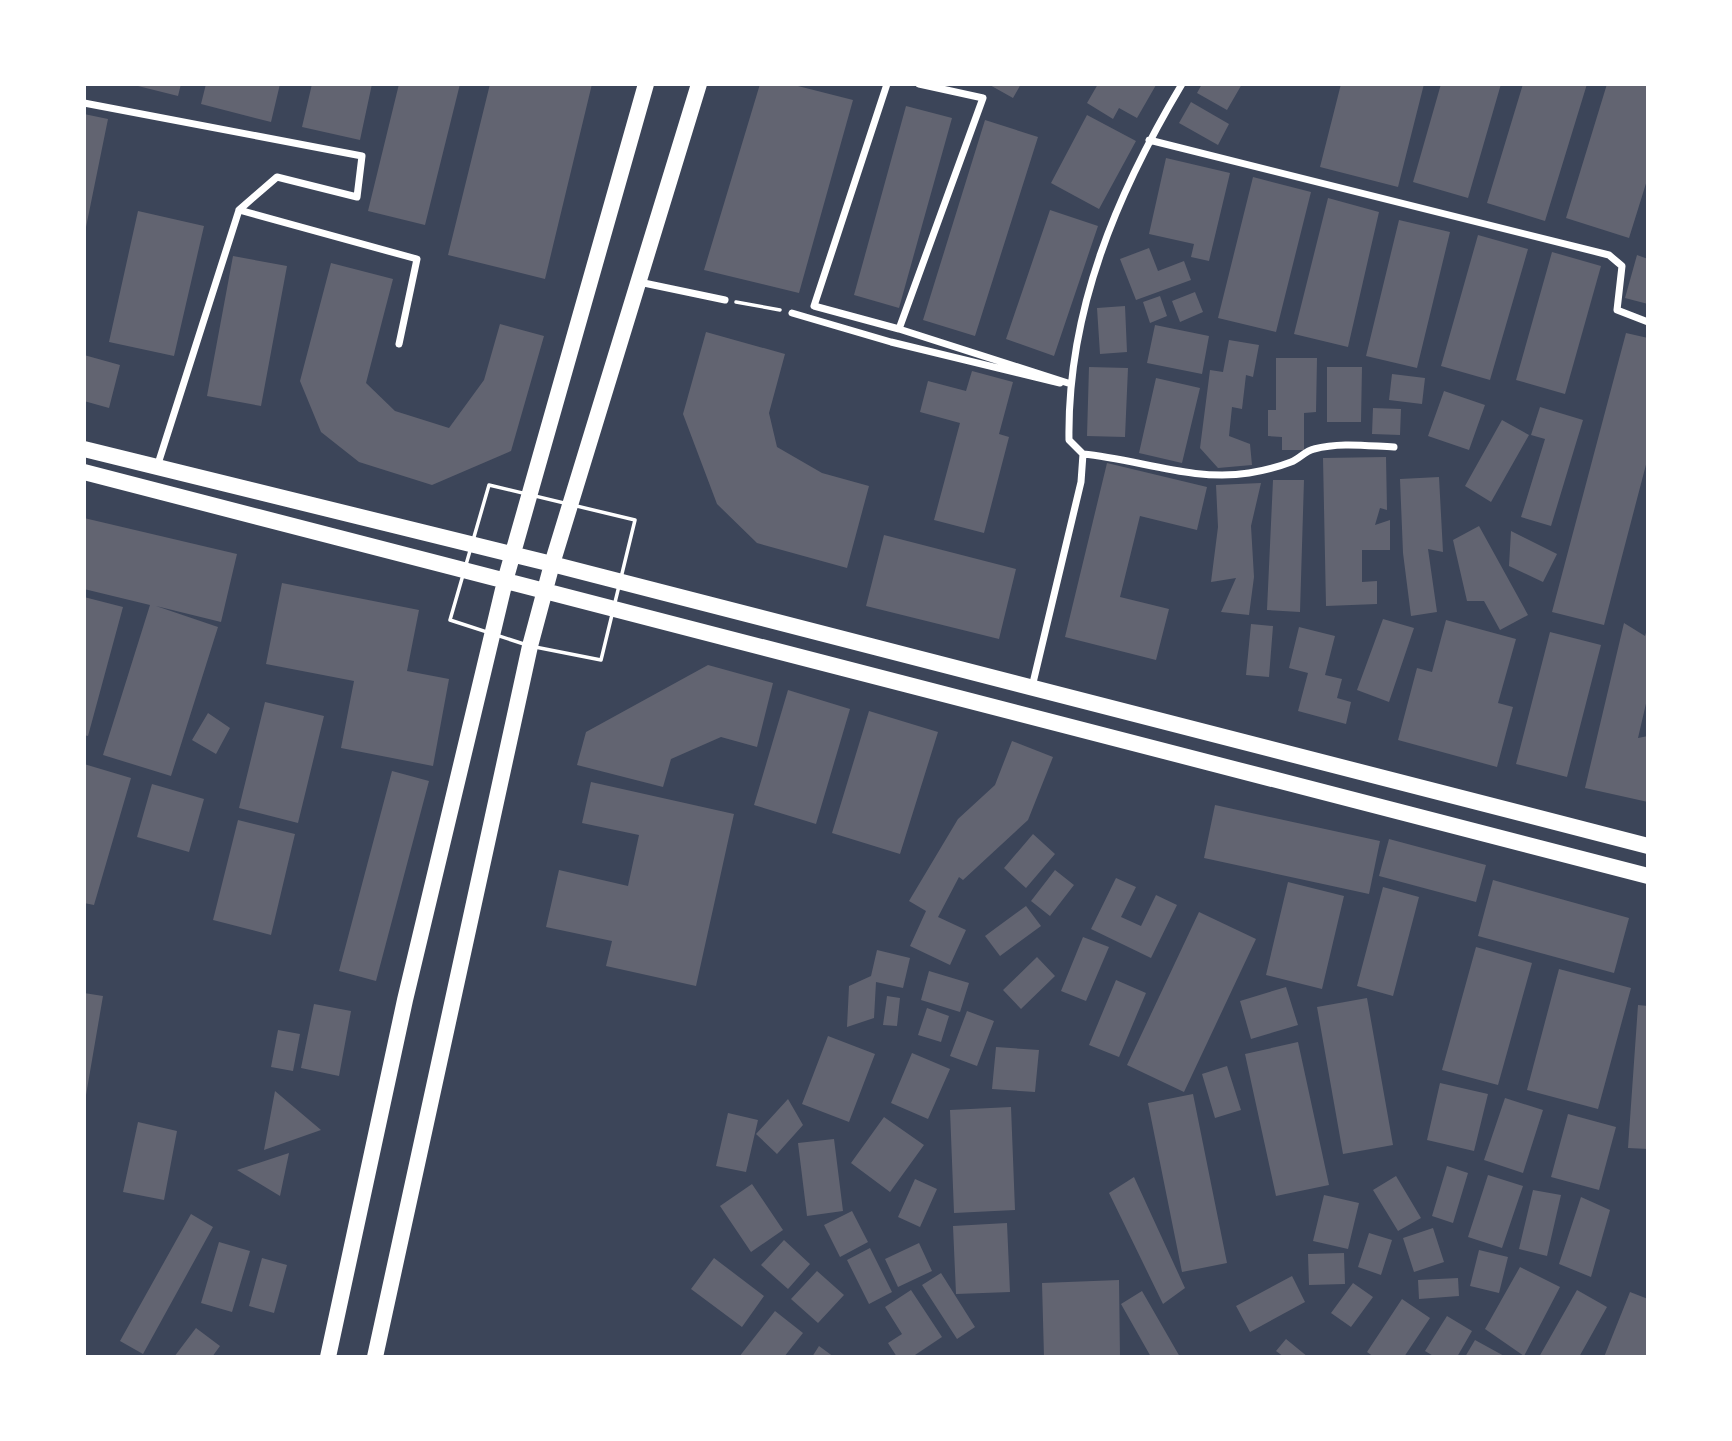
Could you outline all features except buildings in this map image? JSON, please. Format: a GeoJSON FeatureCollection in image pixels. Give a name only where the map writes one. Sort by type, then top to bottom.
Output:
{"type":"FeatureCollection","features":[{"type":"Feature","properties":{"kind":"main road"},"geometry":{"type":"LineString","coordinates":[[328,1357],[405,1000],[505,581],[646,84]]}},
{"type":"Feature","properties":{"kind":"main road"},"geometry":{"type":"LineString","coordinates":[[376,1357],[530,646],[552,564],[699,84]]}},
{"type":"Feature","properties":{"kind":"main road"},"geometry":{"type":"LineString","coordinates":[[84,449],[552,564],[1648,846]]}},
{"type":"Feature","properties":{"kind":"main road"},"geometry":{"type":"LineString","coordinates":[[84,472],[1648,876]]}},
{"type":"Feature","properties":{"kind":"street"},"geometry":{"type":"LineString","coordinates":[[887,84],[814,306],[899,329],[1072,384]]}},
{"type":"Feature","properties":{"kind":"street"},"geometry":{"type":"LineString","coordinates":[[899,329],[983,97],[919,84]]}},
{"type":"Feature","properties":{"kind":"street"},"geometry":{"type":"LineString","coordinates":[[1182,84],[1149,140],[1091,278],[1072,384],[1069,440],[1083,454],[1122,457],[1161,469],[1209,475],[1248,473],[1291,462],[1311,449],[1347,444],[1395,447]]}},
{"type":"Feature","properties":{"kind":"street"},"geometry":{"type":"LineString","coordinates":[[84,103],[362,156],[357,197],[277,177],[239,210],[157,467]]}},
{"type":"Feature","properties":{"kind":"street"},"geometry":{"type":"LineString","coordinates":[[1149,140],[1609,255],[1622,266],[1617,310],[1648,321]]}},
{"type":"Feature","properties":{"kind":"street"},"geometry":{"type":"LineString","coordinates":[[239,210],[416,259],[399,344]]}},
{"type":"Feature","properties":{"kind":"street"},"geometry":{"type":"LineString","coordinates":[[639,282],[725,300]]}},
{"type":"Feature","properties":{"kind":"street"},"geometry":{"type":"LineString","coordinates":[[792,313],[1035,379],[1072,384]]}},
{"type":"Feature","properties":{"kind":"street"},"geometry":{"type":"LineString","coordinates":[[1032,688],[1081,482],[1083,454]]}},
{"type":"Feature","properties":{"kind":"path"},"geometry":{"type":"LineString","coordinates":[[725,300],[792,313]]}},
{"type":"Feature","properties":{"kind":"shaded area"},"geometry":{"type":"Polygon","coordinates":[[[84,84],[1648,84],[1648,1357],[84,1357],[84,84]]]}}]}
